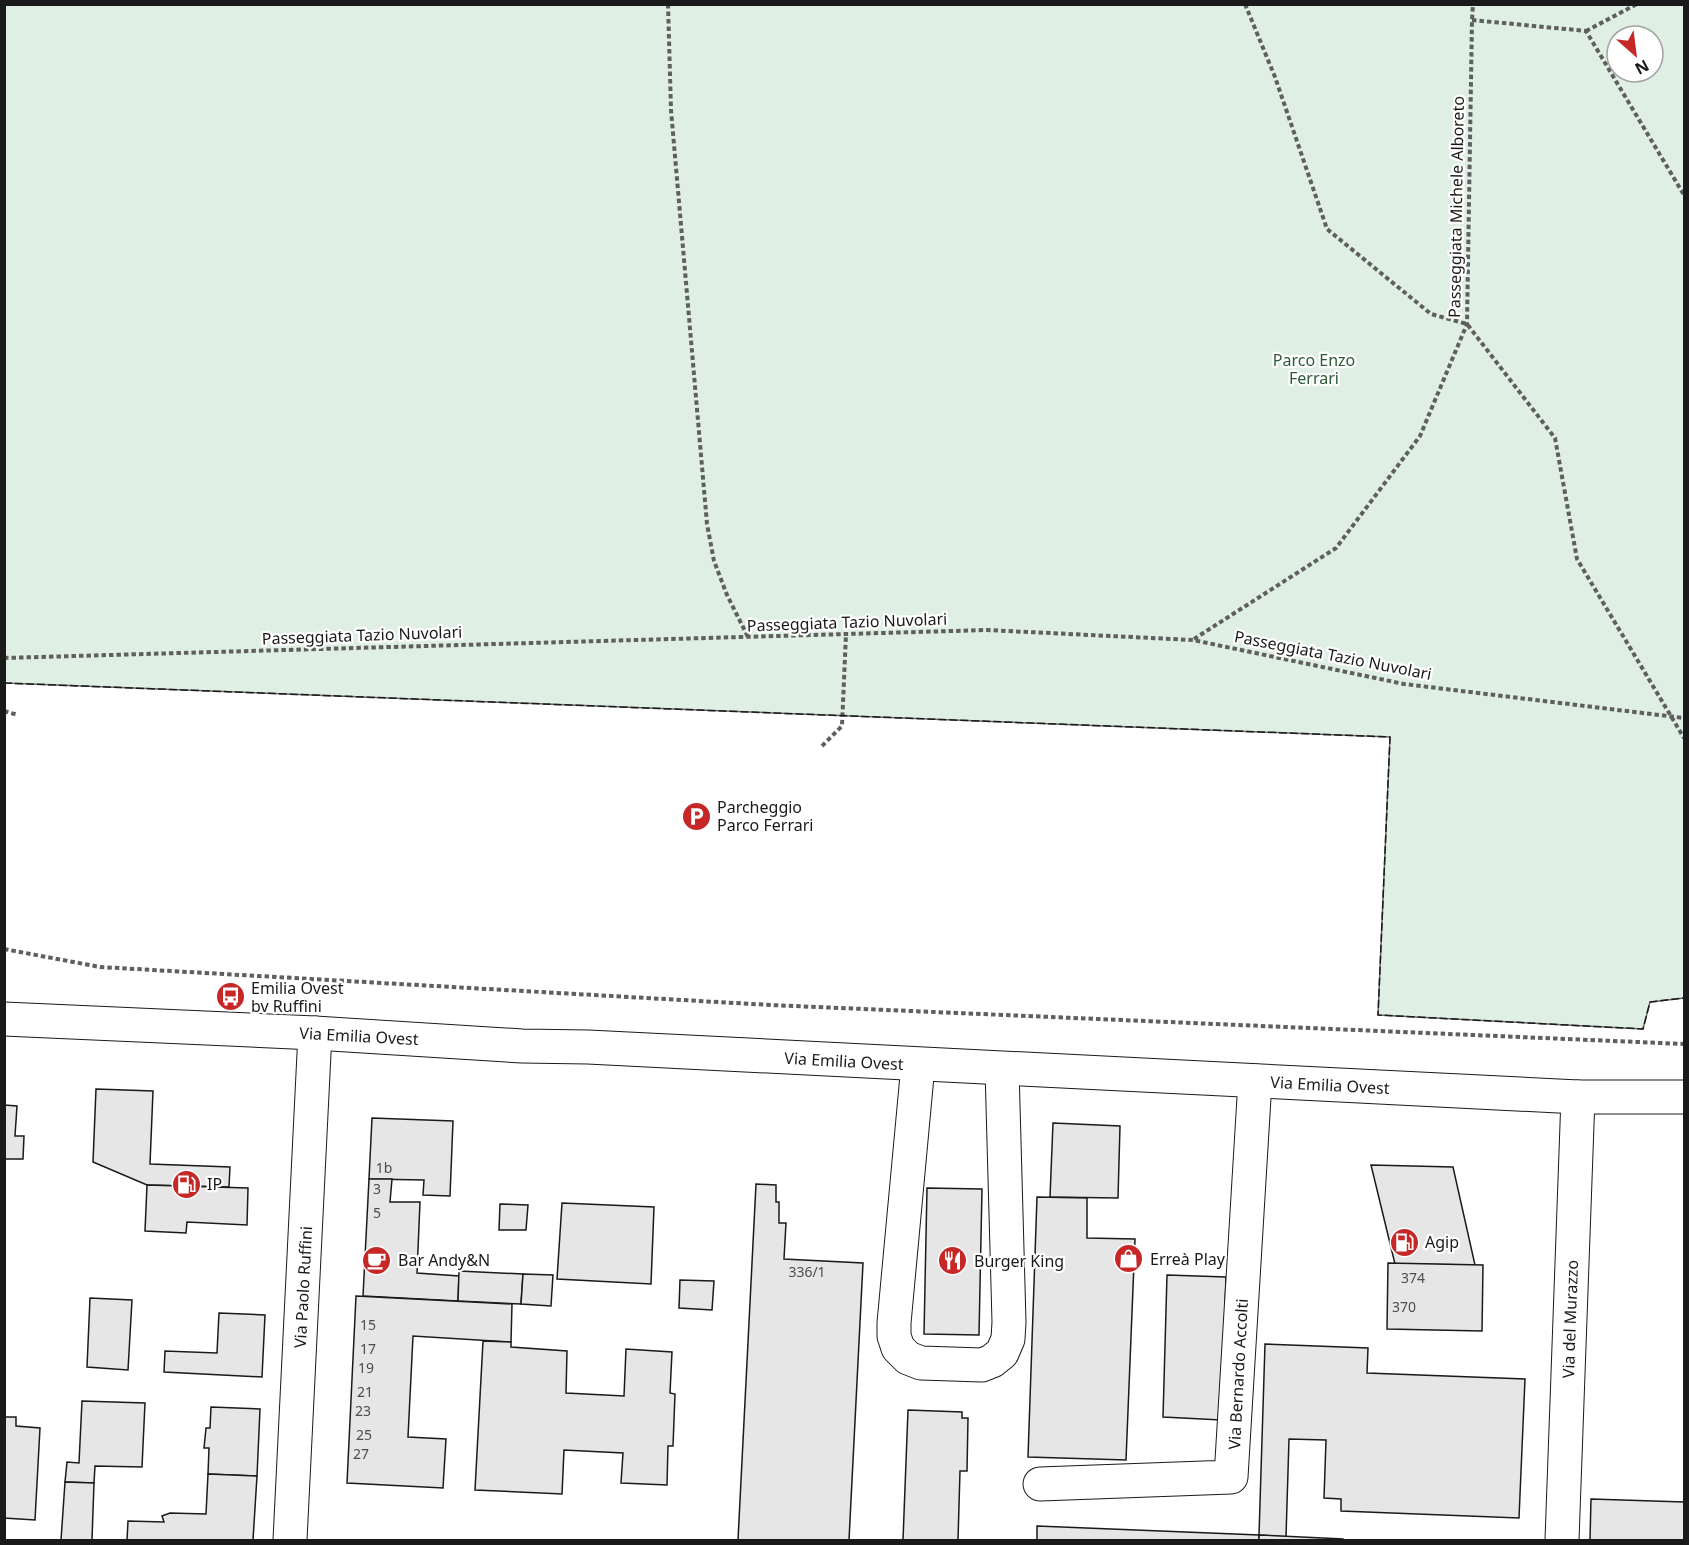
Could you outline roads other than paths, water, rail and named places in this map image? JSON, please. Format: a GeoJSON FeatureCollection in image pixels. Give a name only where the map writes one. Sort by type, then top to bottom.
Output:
{"type":"FeatureCollection","features":[{"type":"Feature","properties":{"kind":"main road","name":"Via Emilia Ovest"},"geometry":{"type":"LineString","coordinates":[[4,1019],[1578,1097],[1684,1097]]}},
{"type":"Feature","properties":{"kind":"main road","name":"Via Paolo Ruffini"},"geometry":{"type":"LineString","coordinates":[[290,1540],[315,1033]]}},
{"type":"Feature","properties":{"kind":"main road"},"geometry":{"type":"LineString","coordinates":[[918,1065],[894,1336],[898,1348],[908,1358],[921,1363],[982,1365],[1002,1353],[1008,1339],[1002,1069]]}},
{"type":"Feature","properties":{"kind":"main road","name":"Via Bernardo Accolti"},"geometry":{"type":"LineString","coordinates":[[1040,1484],[1231,1477],[1255,1081]]}},
{"type":"Feature","properties":{"kind":"main road","name":"Via del Murazzo"},"geometry":{"type":"LineString","coordinates":[[1562,1540],[1578,1097]]}},
{"type":"Feature","properties":{"kind":"place","name":"Parcheggio Parco Ferrari"},"geometry":{"type":"Point","coordinates":[696,816]}},
{"type":"Feature","properties":{"kind":"place","name":"Emilia Ovest bv Ruffini"},"geometry":{"type":"Point","coordinates":[230,997]}},
{"type":"Feature","properties":{"kind":"place","name":"IP"},"geometry":{"type":"Point","coordinates":[186,1184]}},
{"type":"Feature","properties":{"kind":"place","name":"Agip"},"geometry":{"type":"Point","coordinates":[1404,1242]}},
{"type":"Feature","properties":{"kind":"place","name":"Erreà Play"},"geometry":{"type":"Point","coordinates":[1129,1259]}},
{"type":"Feature","properties":{"kind":"place","name":"Bar Andy&N"},"geometry":{"type":"Point","coordinates":[377,1260]}},
{"type":"Feature","properties":{"kind":"place","name":"Burger King"},"geometry":{"type":"Point","coordinates":[953,1261]}},
{"type":"Feature","properties":{"kind":"park label","name":"Parco Enzo Ferrari"},"geometry":{"type":"Point","coordinates":[1314,369]}}]}
